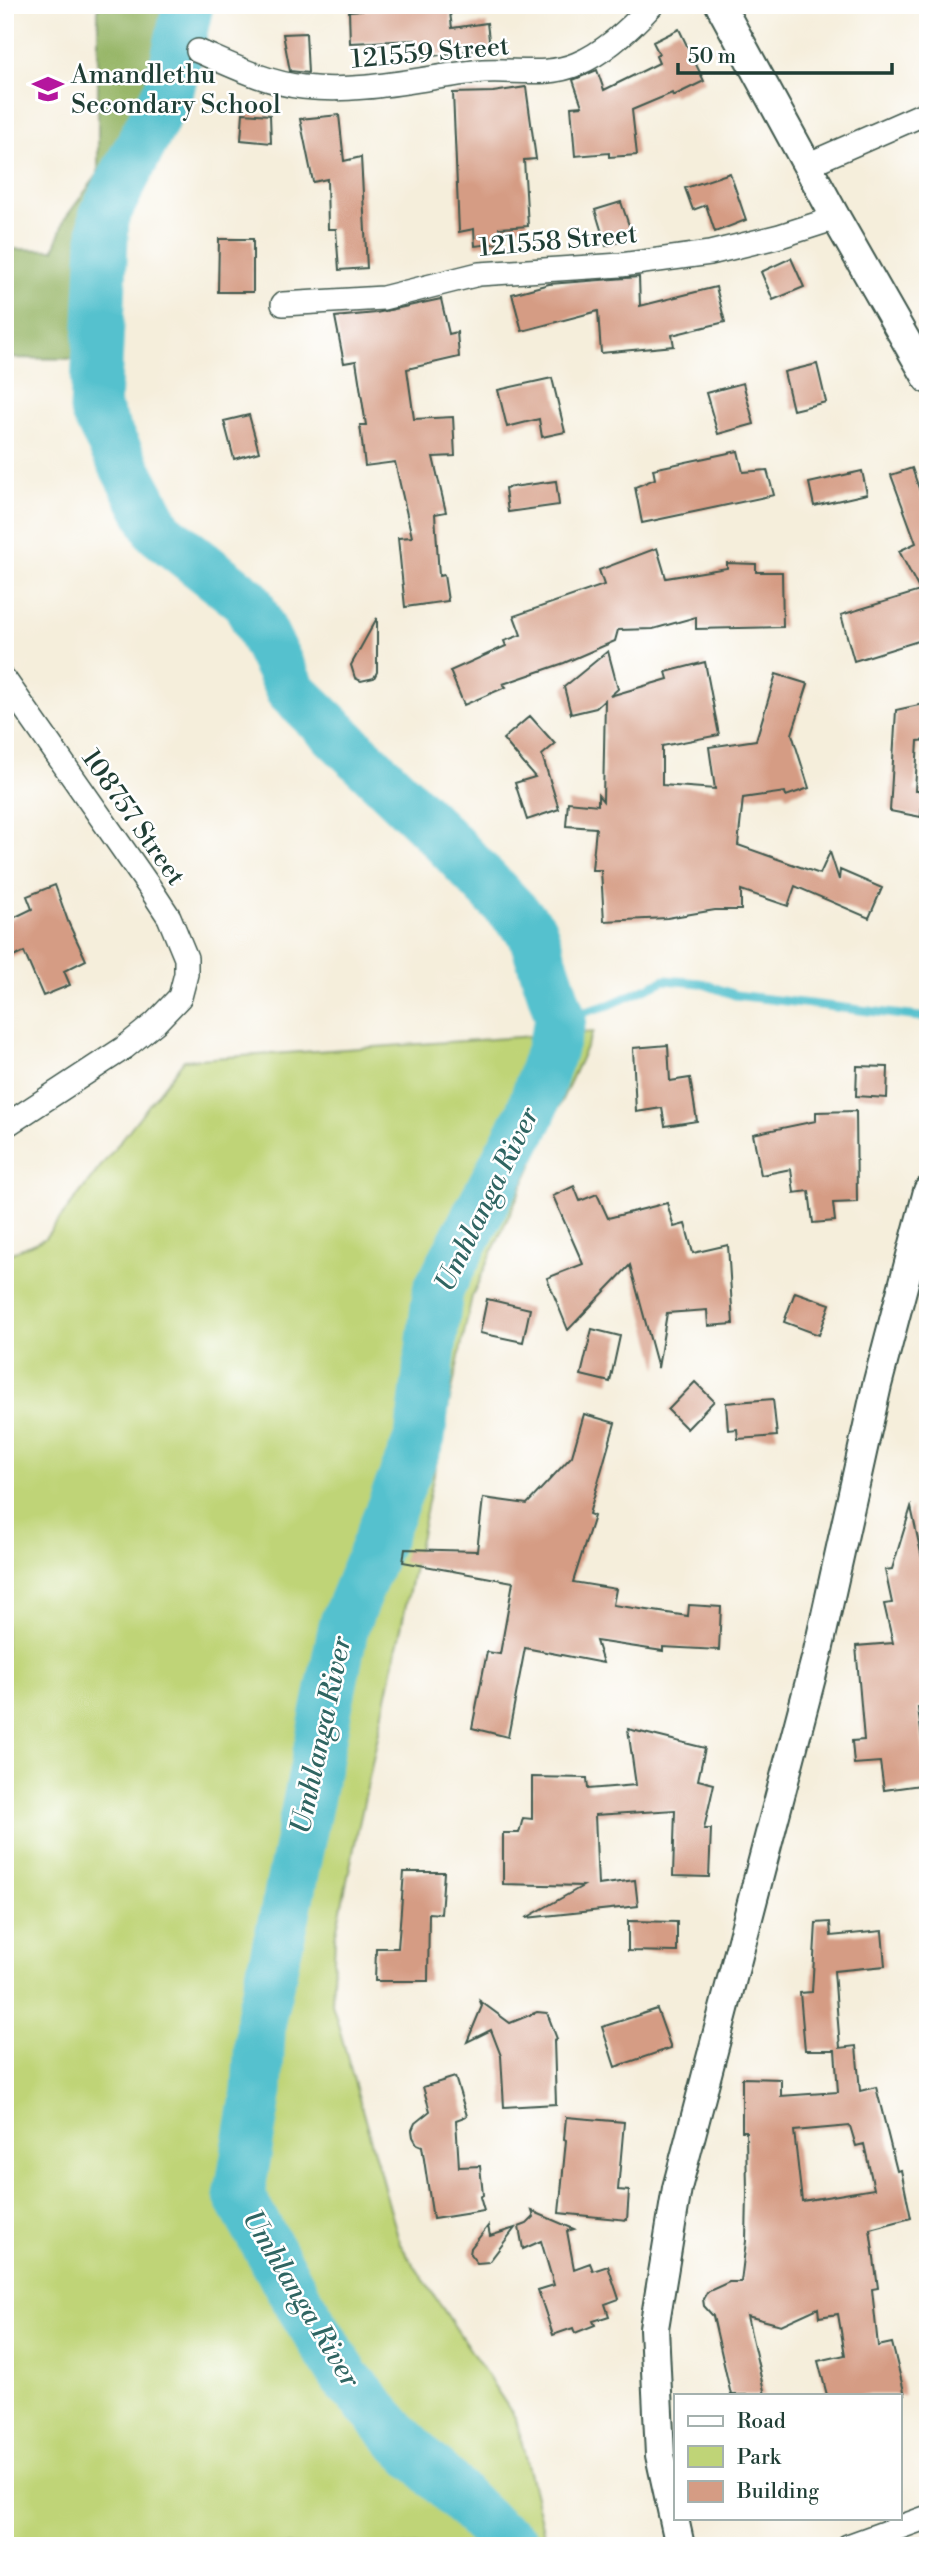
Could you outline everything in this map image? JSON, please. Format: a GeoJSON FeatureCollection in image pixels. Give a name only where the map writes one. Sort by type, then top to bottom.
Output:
{"type":"FeatureCollection","features":[{"type":"Feature","properties":{"kind":"street","name":"121559 Street"},"geometry":{"type":"LineString","coordinates":[[198,51],[269,80],[303,87],[375,87],[485,71],[556,71],[594,56],[652,5]]}},
{"type":"Feature","properties":{"kind":"street"},"geometry":{"type":"LineString","coordinates":[[720,5],[835,218],[928,379]]}},
{"type":"Feature","properties":{"kind":"street"},"geometry":{"type":"LineString","coordinates":[[807,165],[928,112]]}},
{"type":"Feature","properties":{"kind":"street","name":"121558 Street"},"geometry":{"type":"LineString","coordinates":[[283,304],[383,298],[479,274],[621,265],[710,253],[780,236],[835,218]]}},
{"type":"Feature","properties":{"kind":"street","name":"108757 Street"},"geometry":{"type":"LineString","coordinates":[[5,680],[169,917],[186,958],[186,974],[180,997],[155,1023],[124,1048],[5,1126]]}},
{"type":"Feature","properties":{"kind":"street"},"geometry":{"type":"LineString","coordinates":[[674,2519],[660,2455],[654,2328],[677,2188],[818,1651],[877,1385],[928,1191]]}},
{"type":"Feature","properties":{"kind":"street"},"geometry":{"type":"LineString","coordinates":[[848,2546],[928,2517]]}},
{"type":"Feature","properties":{"kind":"street"},"geometry":{"type":"LineString","coordinates":[[674,2520],[680,2546]]}},
{"type":"Feature","properties":{"kind":"green space"},"geometry":{"type":"Polygon","coordinates":[[[98,5],[178,5],[159,87],[93,214],[86,359],[5,358],[5,249],[54,250],[64,220],[98,174],[98,5]]]}},
{"type":"Feature","properties":{"kind":"green space"},"geometry":{"type":"Polygon","coordinates":[[[593,1032],[472,1296],[335,1937],[332,2003],[400,2244],[516,2419],[547,2546],[5,2546],[5,1256],[44,1239],[184,1060],[593,1032]]]}},
{"type":"Feature","properties":{"kind":"building"},"geometry":{"type":"Polygon","coordinates":[[[449,5],[452,28],[487,23],[490,48],[418,58],[416,40],[350,43],[349,11],[449,5]]]}},
{"type":"Feature","properties":{"kind":"building"},"geometry":{"type":"Polygon","coordinates":[[[679,29],[704,81],[673,96],[672,93],[632,110],[637,155],[609,157],[609,153],[575,156],[571,107],[582,106],[573,80],[597,70],[604,90],[659,63],[656,56],[659,54],[653,42],[679,29]]]}},
{"type":"Feature","properties":{"kind":"building"},"geometry":{"type":"Polygon","coordinates":[[[306,33],[308,73],[290,71],[283,34],[306,33]]]}},
{"type":"Feature","properties":{"kind":"building"},"geometry":{"type":"Polygon","coordinates":[[[526,87],[536,159],[524,160],[528,226],[499,228],[500,243],[475,246],[474,229],[459,232],[453,93],[493,92],[526,87]]]}},
{"type":"Feature","properties":{"kind":"building"},"geometry":{"type":"Polygon","coordinates":[[[243,113],[270,115],[271,143],[241,140],[243,113]]]}},
{"type":"Feature","properties":{"kind":"building"},"geometry":{"type":"Polygon","coordinates":[[[339,115],[344,161],[361,157],[367,268],[339,270],[336,229],[328,229],[327,179],[313,182],[300,119],[339,115]]]}},
{"type":"Feature","properties":{"kind":"building"},"geometry":{"type":"Polygon","coordinates":[[[730,173],[746,220],[715,232],[706,205],[693,210],[685,188],[730,173]]]}},
{"type":"Feature","properties":{"kind":"building"},"geometry":{"type":"Polygon","coordinates":[[[621,202],[633,237],[606,246],[595,210],[621,202]]]}},
{"type":"Feature","properties":{"kind":"building"},"geometry":{"type":"Polygon","coordinates":[[[219,239],[253,239],[253,292],[218,292],[219,239]]]}},
{"type":"Feature","properties":{"kind":"building"},"geometry":{"type":"Polygon","coordinates":[[[791,258],[804,287],[773,300],[761,272],[791,258]]]}},
{"type":"Feature","properties":{"kind":"building"},"geometry":{"type":"Polygon","coordinates":[[[639,277],[640,306],[716,287],[725,322],[672,335],[674,346],[601,353],[598,311],[522,331],[512,294],[549,284],[639,277]]]}},
{"type":"Feature","properties":{"kind":"building"},"geometry":{"type":"Polygon","coordinates":[[[441,299],[449,334],[457,332],[459,357],[407,369],[414,419],[453,417],[455,456],[433,457],[446,512],[435,514],[439,576],[444,575],[448,601],[405,607],[398,538],[412,537],[395,462],[365,466],[360,425],[366,425],[356,361],[344,363],[335,317],[376,313],[441,299]]]}},
{"type":"Feature","properties":{"kind":"building"},"geometry":{"type":"Polygon","coordinates":[[[817,364],[826,402],[793,410],[784,372],[817,364]]]}},
{"type":"Feature","properties":{"kind":"building"},"geometry":{"type":"Polygon","coordinates":[[[552,378],[565,432],[542,437],[539,419],[507,427],[498,390],[552,378]]]}},
{"type":"Feature","properties":{"kind":"building"},"geometry":{"type":"Polygon","coordinates":[[[743,383],[754,424],[718,434],[706,393],[743,383]]]}},
{"type":"Feature","properties":{"kind":"building"},"geometry":{"type":"Polygon","coordinates":[[[249,415],[259,452],[234,459],[224,421],[249,415]]]}},
{"type":"Feature","properties":{"kind":"building"},"geometry":{"type":"Polygon","coordinates":[[[738,451],[743,472],[767,470],[774,495],[642,523],[635,487],[655,479],[653,469],[738,451]]]}},
{"type":"Feature","properties":{"kind":"building"},"geometry":{"type":"Polygon","coordinates":[[[912,468],[928,515],[928,638],[854,661],[841,615],[920,591],[899,551],[916,543],[891,475],[912,468]]]}},
{"type":"Feature","properties":{"kind":"building"},"geometry":{"type":"Polygon","coordinates":[[[862,471],[867,494],[814,506],[809,483],[862,471]]]}},
{"type":"Feature","properties":{"kind":"building"},"geometry":{"type":"Polygon","coordinates":[[[556,481],[559,505],[508,512],[505,488],[556,481]]]}},
{"type":"Feature","properties":{"kind":"building"},"geometry":{"type":"Polygon","coordinates":[[[657,548],[666,578],[727,568],[727,563],[756,564],[756,572],[782,572],[783,627],[696,629],[696,617],[653,629],[618,630],[615,641],[564,663],[503,684],[506,687],[464,705],[450,671],[506,646],[504,641],[521,635],[514,616],[604,585],[599,570],[657,548]]]}},
{"type":"Feature","properties":{"kind":"building"},"geometry":{"type":"Polygon","coordinates":[[[377,618],[377,672],[374,678],[361,681],[355,678],[351,665],[377,618]]]}},
{"type":"Feature","properties":{"kind":"building"},"geometry":{"type":"Polygon","coordinates":[[[608,651],[618,689],[610,696],[668,679],[666,672],[705,662],[719,735],[662,746],[662,785],[715,789],[709,747],[756,740],[776,674],[808,684],[792,734],[809,788],[786,796],[785,792],[743,798],[738,845],[820,874],[830,852],[839,880],[840,870],[882,888],[869,918],[795,886],[788,906],[741,890],[741,910],[604,921],[601,870],[592,870],[596,828],[566,826],[568,802],[598,805],[598,795],[603,801],[605,700],[596,708],[571,714],[564,687],[608,651]]]}},
{"type":"Feature","properties":{"kind":"building"},"geometry":{"type":"Polygon","coordinates":[[[928,703],[928,740],[918,741],[915,791],[923,791],[921,817],[890,811],[896,710],[928,703]]]}},
{"type":"Feature","properties":{"kind":"building"},"geometry":{"type":"Polygon","coordinates":[[[530,716],[555,744],[542,755],[559,809],[527,820],[515,783],[535,777],[503,739],[530,716]]]}},
{"type":"Feature","properties":{"kind":"building"},"geometry":{"type":"Polygon","coordinates":[[[55,885],[86,960],[64,971],[70,985],[43,996],[24,952],[5,961],[5,922],[32,909],[27,896],[55,885]]]}},
{"type":"Feature","properties":{"kind":"building"},"geometry":{"type":"Polygon","coordinates":[[[668,1045],[670,1081],[690,1078],[697,1121],[665,1126],[662,1108],[636,1112],[633,1048],[668,1045]]]}},
{"type":"Feature","properties":{"kind":"building"},"geometry":{"type":"Polygon","coordinates":[[[857,1066],[888,1067],[887,1098],[856,1096],[857,1066]]]}},
{"type":"Feature","properties":{"kind":"building"},"geometry":{"type":"Polygon","coordinates":[[[856,1111],[857,1202],[833,1203],[835,1221],[813,1223],[809,1191],[794,1193],[791,1169],[761,1175],[753,1134],[816,1121],[816,1112],[856,1111]]]}},
{"type":"Feature","properties":{"kind":"building"},"geometry":{"type":"Polygon","coordinates":[[[574,1186],[580,1201],[597,1194],[608,1218],[667,1203],[674,1227],[685,1224],[693,1253],[728,1245],[733,1324],[708,1326],[707,1310],[667,1313],[658,1368],[630,1265],[568,1330],[547,1278],[583,1264],[553,1196],[574,1186]]]}},
{"type":"Feature","properties":{"kind":"building"},"geometry":{"type":"Polygon","coordinates":[[[795,1292],[830,1304],[819,1335],[784,1322],[795,1292]]]}},
{"type":"Feature","properties":{"kind":"building"},"geometry":{"type":"Polygon","coordinates":[[[487,1299],[530,1309],[523,1342],[480,1333],[487,1299]]]}},
{"type":"Feature","properties":{"kind":"building"},"geometry":{"type":"Polygon","coordinates":[[[592,1329],[620,1336],[610,1382],[581,1375],[592,1329]]]}},
{"type":"Feature","properties":{"kind":"building"},"geometry":{"type":"Polygon","coordinates":[[[695,1382],[714,1401],[687,1429],[668,1410],[695,1382]]]}},
{"type":"Feature","properties":{"kind":"building"},"geometry":{"type":"Polygon","coordinates":[[[773,1399],[777,1436],[738,1439],[737,1429],[728,1430],[726,1403],[773,1399]]]}},
{"type":"Feature","properties":{"kind":"building"},"geometry":{"type":"Polygon","coordinates":[[[584,1414],[615,1423],[589,1514],[594,1516],[573,1582],[616,1589],[613,1605],[688,1616],[689,1605],[721,1607],[719,1650],[663,1647],[663,1651],[596,1641],[603,1663],[525,1648],[508,1737],[472,1728],[487,1652],[500,1654],[513,1582],[403,1562],[405,1549],[477,1551],[483,1498],[527,1504],[572,1456],[584,1414]]]}},
{"type":"Feature","properties":{"kind":"building"},"geometry":{"type":"Polygon","coordinates":[[[911,1507],[928,1586],[928,1707],[918,1708],[928,1784],[884,1790],[880,1762],[854,1764],[852,1741],[864,1740],[856,1646],[893,1643],[884,1604],[892,1603],[885,1570],[892,1569],[911,1507]]]}},
{"type":"Feature","properties":{"kind":"building"},"geometry":{"type":"Polygon","coordinates":[[[628,1729],[705,1748],[698,1780],[714,1784],[704,1829],[711,1829],[709,1877],[673,1876],[675,1810],[595,1815],[598,1885],[635,1880],[638,1906],[526,1918],[583,1886],[503,1884],[503,1833],[519,1833],[523,1818],[532,1819],[532,1777],[587,1778],[588,1789],[636,1785],[628,1729]]]}},
{"type":"Feature","properties":{"kind":"building"},"geometry":{"type":"Polygon","coordinates":[[[404,1872],[444,1872],[441,1914],[429,1913],[428,1981],[375,1981],[376,1948],[398,1948],[404,1872]]]}},
{"type":"Feature","properties":{"kind":"building"},"geometry":{"type":"Polygon","coordinates":[[[628,1921],[677,1922],[677,1952],[628,1951],[628,1921]]]}},
{"type":"Feature","properties":{"kind":"building"},"geometry":{"type":"Polygon","coordinates":[[[830,1922],[831,1936],[882,1931],[885,1966],[834,1971],[840,2048],[856,2046],[860,2091],[876,2087],[897,2171],[901,2170],[911,2218],[870,2229],[878,2288],[872,2289],[878,2346],[892,2343],[905,2395],[827,2394],[818,2361],[845,2355],[838,2314],[819,2317],[818,2308],[781,2325],[747,2316],[765,2394],[731,2394],[713,2316],[704,2306],[703,2299],[707,2292],[729,2282],[741,2282],[746,2241],[747,2194],[746,2131],[742,2131],[742,2078],[781,2079],[781,2096],[838,2092],[835,2050],[805,2050],[800,1993],[812,1992],[816,1923],[830,1922]],[[850,2126],[794,2131],[802,2201],[874,2189],[864,2144],[856,2146],[850,2126]]]}},
{"type":"Feature","properties":{"kind":"building"},"geometry":{"type":"Polygon","coordinates":[[[480,2001],[510,2023],[537,2012],[547,2013],[557,2039],[554,2040],[556,2104],[504,2107],[501,2056],[491,2030],[467,2042],[482,2006],[480,2001]]]}},
{"type":"Feature","properties":{"kind":"building"},"geometry":{"type":"Polygon","coordinates":[[[657,2009],[671,2048],[615,2067],[602,2027],[657,2009]]]}},
{"type":"Feature","properties":{"kind":"building"},"geometry":{"type":"Polygon","coordinates":[[[455,2077],[467,2116],[456,2120],[459,2167],[480,2166],[483,2195],[480,2197],[484,2211],[433,2219],[422,2146],[417,2144],[412,2130],[415,2123],[430,2111],[423,2087],[455,2077]]]}},
{"type":"Feature","properties":{"kind":"building"},"geometry":{"type":"Polygon","coordinates":[[[566,2117],[624,2122],[618,2190],[629,2191],[627,2220],[559,2213],[566,2117]]]}},
{"type":"Feature","properties":{"kind":"building"},"geometry":{"type":"Polygon","coordinates":[[[532,2211],[574,2229],[567,2231],[574,2269],[590,2263],[593,2271],[608,2266],[619,2299],[605,2304],[609,2316],[593,2321],[595,2325],[575,2333],[573,2328],[553,2335],[538,2290],[554,2285],[541,2241],[523,2249],[519,2227],[534,2217],[532,2211]]]}},
{"type":"Feature","properties":{"kind":"building"},"geometry":{"type":"Polygon","coordinates":[[[488,2226],[490,2236],[515,2228],[489,2262],[477,2263],[470,2254],[471,2248],[488,2226]]]}},
{"type":"Feature","properties":{"kind":"waterway","name":"Umhlanga River"},"geometry":{"type":"LineString","coordinates":[[188,5],[169,90],[104,216],[95,410],[159,532],[247,601],[291,691],[440,835],[532,931],[561,1019],[530,1115],[438,1290],[420,1437],[344,1625],[285,1914],[261,2016],[257,2091],[239,2196],[299,2303],[345,2377],[397,2436],[494,2531],[516,2546]]}},
{"type":"Feature","properties":{"kind":"waterway"},"geometry":{"type":"LineString","coordinates":[[561,1019],[609,1005],[665,980],[701,983],[735,995],[928,1018]]}},
{"type":"Feature","properties":{"kind":"place","name":"Amandlethu Secondary School"},"geometry":{"type":"Point","coordinates":[48,89]}}]}
